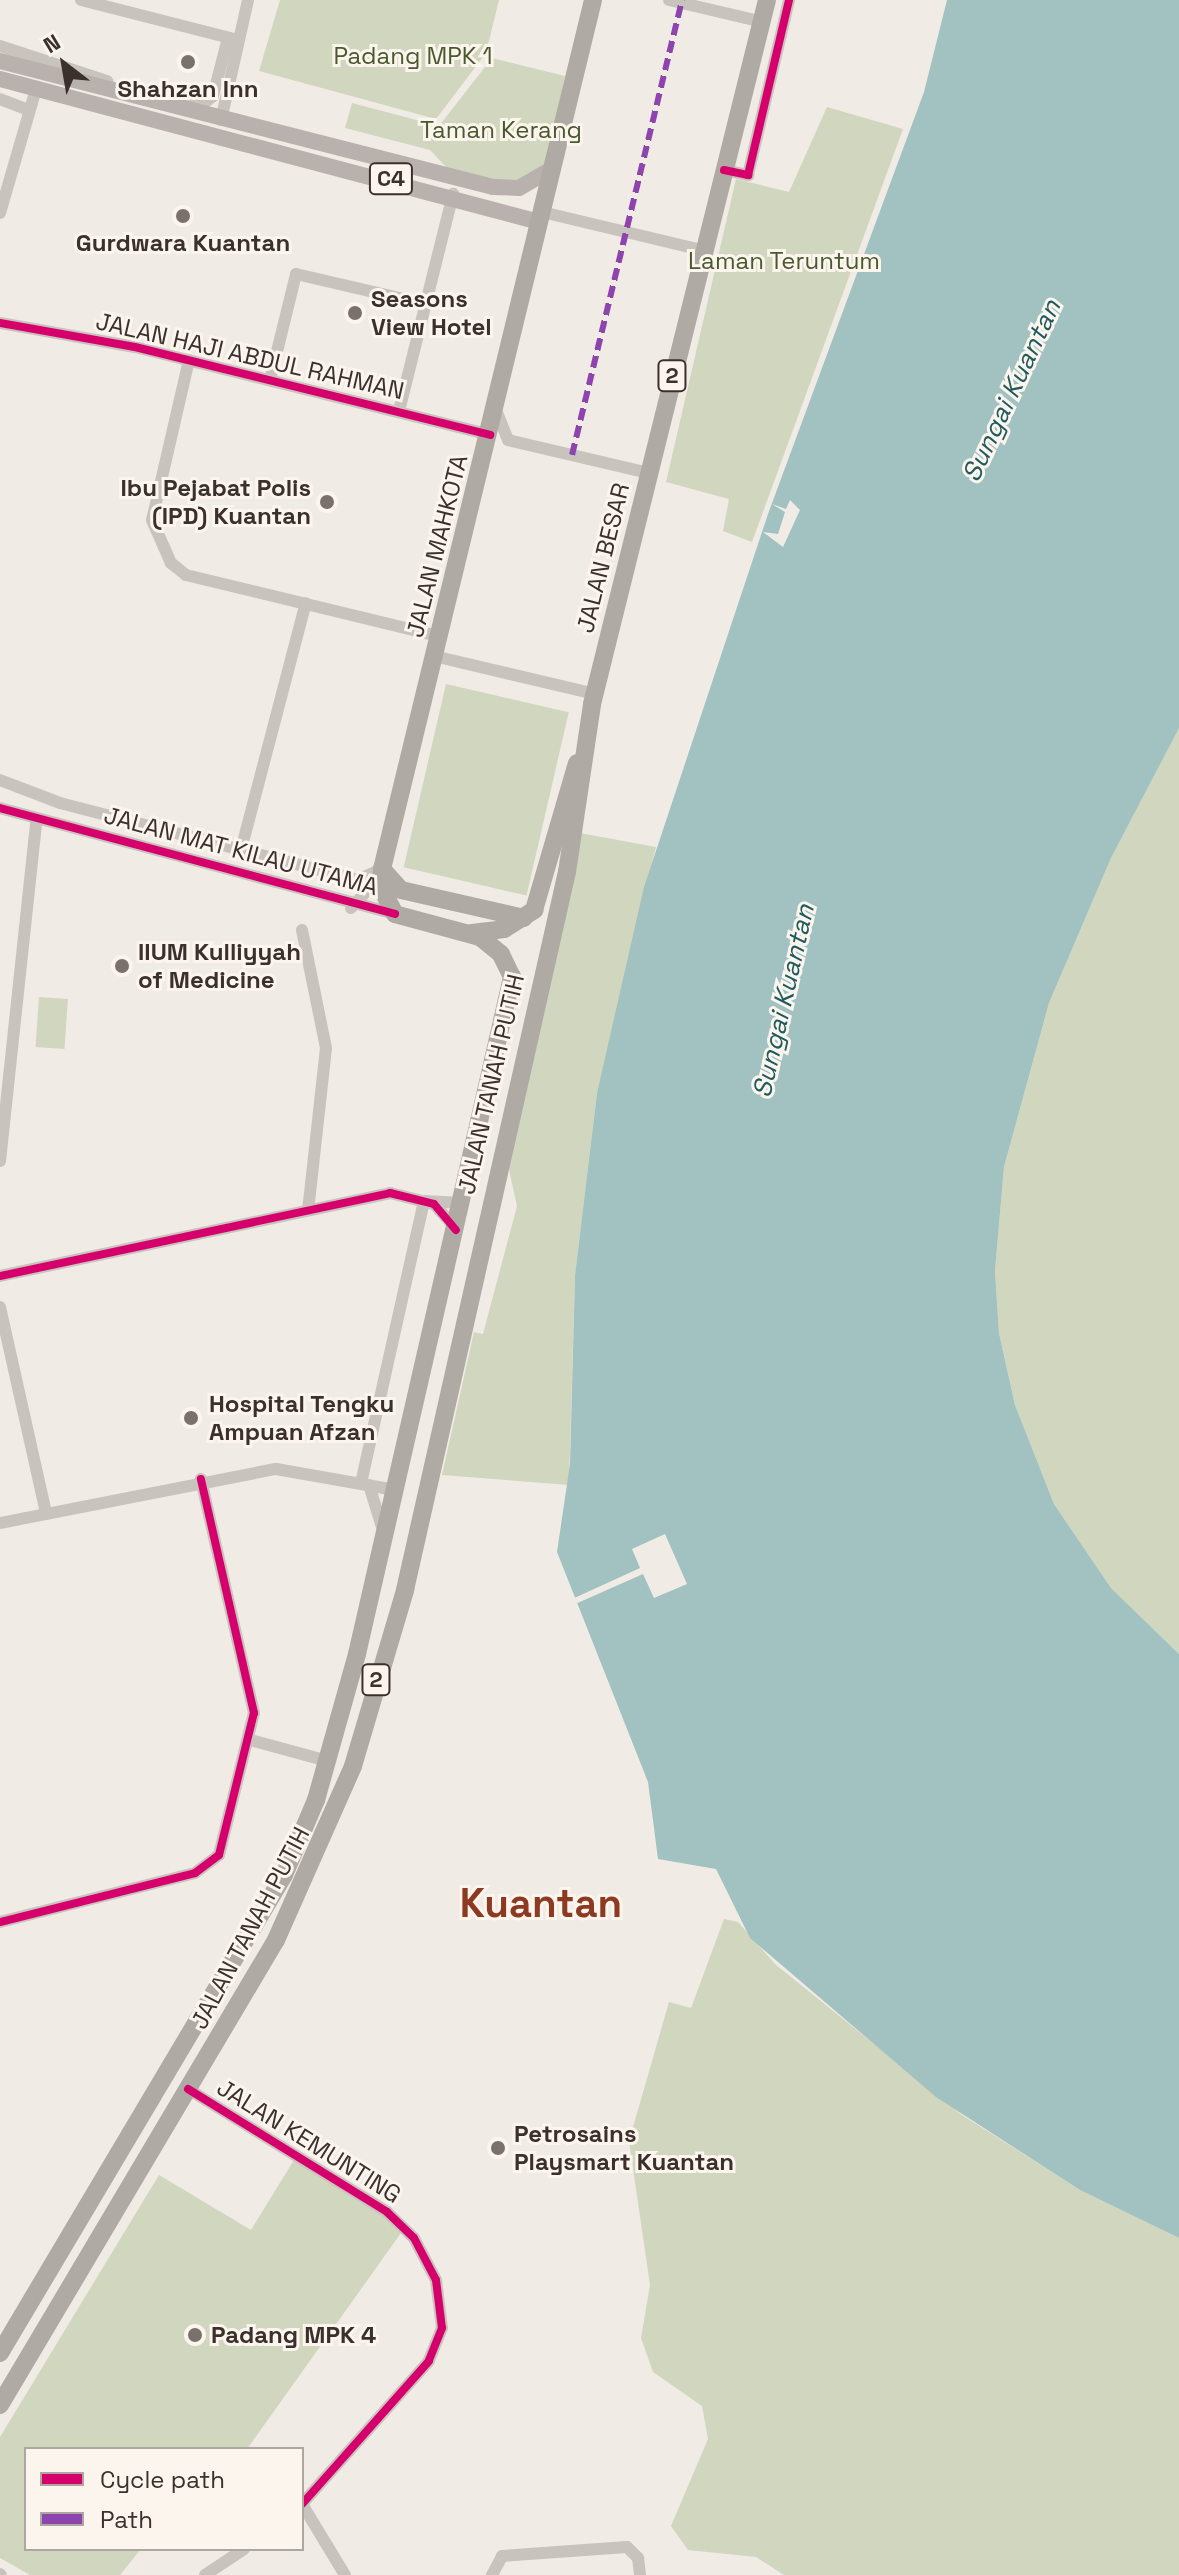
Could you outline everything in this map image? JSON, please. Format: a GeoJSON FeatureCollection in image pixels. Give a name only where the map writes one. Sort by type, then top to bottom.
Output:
{"type":"FeatureCollection","features":[{"type":"Feature","properties":{"kind":"highway","name":"JALAN MAHKOTA"},"geometry":{"type":"LineString","coordinates":[[395,914],[381,888],[382,869],[490,435],[593,0]]}},
{"type":"Feature","properties":{"kind":"highway","name":"JALAN BESAR"},"geometry":{"type":"LineString","coordinates":[[545,962],[578,815],[581,754],[701,250],[767,0]]}},
{"type":"Feature","properties":{"kind":"highway"},"geometry":{"type":"LineString","coordinates":[[472,933],[527,917],[539,903],[564,794],[581,754]]}},
{"type":"Feature","properties":{"kind":"highway"},"geometry":{"type":"LineString","coordinates":[[382,869],[401,890],[527,917]]}},
{"type":"Feature","properties":{"kind":"highway","name":"JALAN MAT KILAU UTAMA"},"geometry":{"type":"LineString","coordinates":[[395,914],[472,933]]}},
{"type":"Feature","properties":{"kind":"highway","name":"JALAN TANAH PUTIH"},"geometry":{"type":"LineString","coordinates":[[0,2353],[255,1928],[301,1838],[328,1761],[376,1575],[512,977],[501,954],[472,933]]}},
{"type":"Feature","properties":{"kind":"highway","name":"JALAN TANAH PUTIH"},"geometry":{"type":"LineString","coordinates":[[0,2405],[276,1940],[332,1825],[405,1590],[480,1240],[545,962]]}},
{"type":"Feature","properties":{"kind":"highway"},"geometry":{"type":"LineString","coordinates":[[480,1240],[463,1203],[493,1183]]}},
{"type":"Feature","properties":{"kind":"highway"},"geometry":{"type":"LineString","coordinates":[[376,1575],[398,1519],[407,1511],[419,1520]]}},
{"type":"Feature","properties":{"kind":"main road","name":"C4"},"geometry":{"type":"LineString","coordinates":[[0,61],[135,100],[508,189],[553,168]]}},
{"type":"Feature","properties":{"kind":"main road","name":"C4"},"geometry":{"type":"LineString","coordinates":[[0,79],[540,217]]}},
{"type":"Feature","properties":{"kind":"street"},"geometry":{"type":"LineString","coordinates":[[81,0],[233,39]]}},
{"type":"Feature","properties":{"kind":"street"},"geometry":{"type":"LineString","coordinates":[[0,46],[118,85],[135,100],[155,94],[209,101],[248,0]]}},
{"type":"Feature","properties":{"kind":"street"},"geometry":{"type":"LineString","coordinates":[[669,0],[763,22]]}},
{"type":"Feature","properties":{"kind":"street"},"geometry":{"type":"LineString","coordinates":[[724,170],[748,175],[789,0]]}},
{"type":"Feature","properties":{"kind":"street"},"geometry":{"type":"LineString","coordinates":[[221,120],[233,39]]}},
{"type":"Feature","properties":{"kind":"street"},"geometry":{"type":"LineString","coordinates":[[0,213],[36,89]]}},
{"type":"Feature","properties":{"kind":"street"},"geometry":{"type":"LineString","coordinates":[[0,99],[29,110]]}},
{"type":"Feature","properties":{"kind":"street"},"geometry":{"type":"LineString","coordinates":[[399,411],[453,194]]}},
{"type":"Feature","properties":{"kind":"street"},"geometry":{"type":"LineString","coordinates":[[540,217],[701,250]]}},
{"type":"Feature","properties":{"kind":"street"},"geometry":{"type":"LineString","coordinates":[[270,380],[296,274],[425,304]]}},
{"type":"Feature","properties":{"kind":"street"},"geometry":{"type":"LineString","coordinates":[[0,323],[0,333]]}},
{"type":"Feature","properties":{"kind":"street","name":"JALAN HAJI ABDUL RAHMAN"},"geometry":{"type":"LineString","coordinates":[[0,323],[189,360],[490,435]]}},
{"type":"Feature","properties":{"kind":"street"},"geometry":{"type":"LineString","coordinates":[[189,360],[152,520],[163,554],[186,575],[438,636]]}},
{"type":"Feature","properties":{"kind":"street"},"geometry":{"type":"LineString","coordinates":[[496,407],[508,440],[649,473]]}},
{"type":"Feature","properties":{"kind":"street"},"geometry":{"type":"LineString","coordinates":[[241,850],[306,603]]}},
{"type":"Feature","properties":{"kind":"street"},"geometry":{"type":"LineString","coordinates":[[434,656],[595,694]]}},
{"type":"Feature","properties":{"kind":"street","name":"JALAN MAT KILAU UTAMA"},"geometry":{"type":"LineString","coordinates":[[0,780],[215,844],[358,880],[382,869]]}},
{"type":"Feature","properties":{"kind":"street","name":"JALAN MAT KILAU UTAMA"},"geometry":{"type":"LineString","coordinates":[[0,808],[36,822],[208,866],[351,908],[395,914]]}},
{"type":"Feature","properties":{"kind":"street"},"geometry":{"type":"LineString","coordinates":[[0,1161],[36,822]]}},
{"type":"Feature","properties":{"kind":"street"},"geometry":{"type":"LineString","coordinates":[[208,866],[219,856],[215,844]]}},
{"type":"Feature","properties":{"kind":"street"},"geometry":{"type":"LineString","coordinates":[[351,908],[363,895],[358,880]]}},
{"type":"Feature","properties":{"kind":"street"},"geometry":{"type":"LineString","coordinates":[[302,930],[326,1048],[308,1210]]}},
{"type":"Feature","properties":{"kind":"street"},"geometry":{"type":"LineString","coordinates":[[0,1276],[390,1193],[424,1201],[463,1203]]}},
{"type":"Feature","properties":{"kind":"street"},"geometry":{"type":"LineString","coordinates":[[424,1201],[448,1214],[456,1230]]}},
{"type":"Feature","properties":{"kind":"street"},"geometry":{"type":"LineString","coordinates":[[382,1546],[380,1507],[365,1484],[424,1201]]}},
{"type":"Feature","properties":{"kind":"street"},"geometry":{"type":"LineString","coordinates":[[0,1307],[46,1513]]}},
{"type":"Feature","properties":{"kind":"street"},"geometry":{"type":"LineString","coordinates":[[0,1523],[201,1479],[289,1468],[395,1490]]}},
{"type":"Feature","properties":{"kind":"street"},"geometry":{"type":"LineString","coordinates":[[0,1922],[213,1863],[250,1740],[253,1696],[201,1479]]}},
{"type":"Feature","properties":{"kind":"street"},"geometry":{"type":"LineString","coordinates":[[250,1740],[328,1761]]}},
{"type":"Feature","properties":{"kind":"street","name":"JALAN KEMUNTING"},"geometry":{"type":"LineString","coordinates":[[188,2089],[387,2212],[425,2253],[436,2280],[442,2328],[429,2361],[304,2502]]}},
{"type":"Feature","properties":{"kind":"street"},"geometry":{"type":"LineString","coordinates":[[304,2507],[345,2575]]}},
{"type":"Feature","properties":{"kind":"street"},"geometry":{"type":"LineString","coordinates":[[491,2572],[502,2556],[627,2547],[638,2558],[640,2575]]}},
{"type":"Feature","properties":{"kind":"street"},"geometry":{"type":"LineString","coordinates":[[205,2575],[241,2551]]}},
{"type":"Feature","properties":{"kind":"green space","name":"Padang MPK 1"},"geometry":{"type":"Polygon","coordinates":[[[280,0],[499,0],[486,53],[436,119],[259,71],[280,0]]]}},
{"type":"Feature","properties":{"kind":"green space","name":"Taman Kerang"},"geometry":{"type":"Polygon","coordinates":[[[492,58],[565,76],[547,166],[513,185],[447,168],[430,150],[345,128],[352,103],[439,126],[492,58]]]}},
{"type":"Feature","properties":{"kind":"green space","name":"Laman Teruntum"},"geometry":{"type":"Polygon","coordinates":[[[827,107],[903,129],[752,542],[723,531],[729,499],[666,482],[736,179],[789,192],[827,107]]]}},
{"type":"Feature","properties":{"kind":"green space"},"geometry":{"type":"Polygon","coordinates":[[[446,684],[569,712],[526,896],[404,867],[446,684]]]}},
{"type":"Feature","properties":{"kind":"green space"},"geometry":{"type":"Polygon","coordinates":[[[1179,727],[1179,1654],[1111,1588],[1054,1504],[1015,1405],[999,1333],[995,1271],[1004,1167],[1049,1003],[1111,858],[1179,727]]]}},
{"type":"Feature","properties":{"kind":"green space"},"geometry":{"type":"Polygon","coordinates":[[[580,833],[656,847],[597,1093],[575,1275],[569,1485],[442,1475],[474,1332],[483,1334],[517,1206],[506,1156],[580,833]]]}},
{"type":"Feature","properties":{"kind":"green space"},"geometry":{"type":"Polygon","coordinates":[[[39,997],[68,999],[64,1049],[36,1047],[39,997]]]}},
{"type":"Feature","properties":{"kind":"green space"},"geometry":{"type":"Polygon","coordinates":[[[724,1919],[738,1922],[775,1964],[962,2115],[1080,2190],[1179,2238],[1179,2575],[784,2575],[756,2557],[688,2550],[671,2526],[708,2439],[702,2406],[653,2372],[641,2338],[650,2285],[629,2141],[669,2002],[691,2008],[724,1919]]]}},
{"type":"Feature","properties":{"kind":"green space","name":"Padang MPK 4"},"geometry":{"type":"Polygon","coordinates":[[[294,2160],[372,2206],[401,2233],[248,2447],[24,2447],[24,2551],[139,2551],[120,2575],[30,2575],[0,2558],[0,2437],[159,2175],[251,2230],[294,2160]]]}},
{"type":"Feature","properties":{"kind":"water","name":"Sungai Kuantan"},"geometry":{"type":"Polygon","coordinates":[[[947,0],[1179,0],[1179,728],[1111,858],[1049,1003],[1004,1167],[995,1271],[999,1333],[1015,1405],[1054,1504],[1111,1588],[1179,1654],[1179,2238],[1080,2190],[936,2097],[750,1938],[716,1869],[658,1859],[648,1782],[557,1552],[570,1464],[575,1275],[597,1093],[644,887],[768,514],[924,92],[947,0]]]}},
{"type":"Feature","properties":{"kind":"pier"},"geometry":{"type":"Polygon","coordinates":[[[790,500],[800,510],[783,547],[763,532],[778,534],[785,512],[772,504],[786,509],[790,500]]]}},
{"type":"Feature","properties":{"kind":"pier"},"geometry":{"type":"Polygon","coordinates":[[[665,1534],[687,1584],[654,1598],[643,1574],[573,1605],[570,1600],[640,1568],[632,1549],[665,1534]]]}},
{"type":"Feature","properties":{"kind":"marked path"},"geometry":{"type":"LineString","coordinates":[[572,455],[682,0]]}},
{"type":"Feature","properties":{"kind":"cycle path"},"geometry":{"type":"LineString","coordinates":[[724,170],[748,175],[789,0]]}},
{"type":"Feature","properties":{"kind":"cycle path"},"geometry":{"type":"LineString","coordinates":[[0,323],[135,347],[490,435]]}},
{"type":"Feature","properties":{"kind":"cycle path"},"geometry":{"type":"LineString","coordinates":[[0,808],[395,914]]}},
{"type":"Feature","properties":{"kind":"cycle path"},"geometry":{"type":"LineString","coordinates":[[0,1276],[390,1193],[434,1204],[456,1230]]}},
{"type":"Feature","properties":{"kind":"cycle path"},"geometry":{"type":"LineString","coordinates":[[0,1922],[195,1873],[219,1855],[254,1713],[201,1479]]}},
{"type":"Feature","properties":{"kind":"cycle path"},"geometry":{"type":"LineString","coordinates":[[188,2089],[387,2212],[414,2238],[436,2280],[442,2328],[429,2361],[304,2502]]}},
{"type":"Feature","properties":{"kind":"place","name":"Shahzan Inn"},"geometry":{"type":"Point","coordinates":[188,62]}},
{"type":"Feature","properties":{"kind":"place","name":"Gurdwara Kuantan"},"geometry":{"type":"Point","coordinates":[183,216]}},
{"type":"Feature","properties":{"kind":"place","name":"Seasons View Hotel"},"geometry":{"type":"Point","coordinates":[355,313]}},
{"type":"Feature","properties":{"kind":"place","name":"Ibu Pejabat Polis (IPD) Kuantan"},"geometry":{"type":"Point","coordinates":[327,502]}},
{"type":"Feature","properties":{"kind":"place","name":"IIUM Kulliyyah of Medicine"},"geometry":{"type":"Point","coordinates":[122,966]}},
{"type":"Feature","properties":{"kind":"place","name":"Hospital Tengku Ampuan Afzan"},"geometry":{"type":"Point","coordinates":[191,1418]}},
{"type":"Feature","properties":{"kind":"place","name":"Petrosains Playsmart Kuantan"},"geometry":{"type":"Point","coordinates":[498,2148]}},
{"type":"Feature","properties":{"kind":"place","name":"Padang MPK 4"},"geometry":{"type":"Point","coordinates":[195,2335]}},
{"type":"Feature","properties":{"kind":"district","name":"Kuantan"},"geometry":{"type":"Point","coordinates":[541,1904]}}]}
